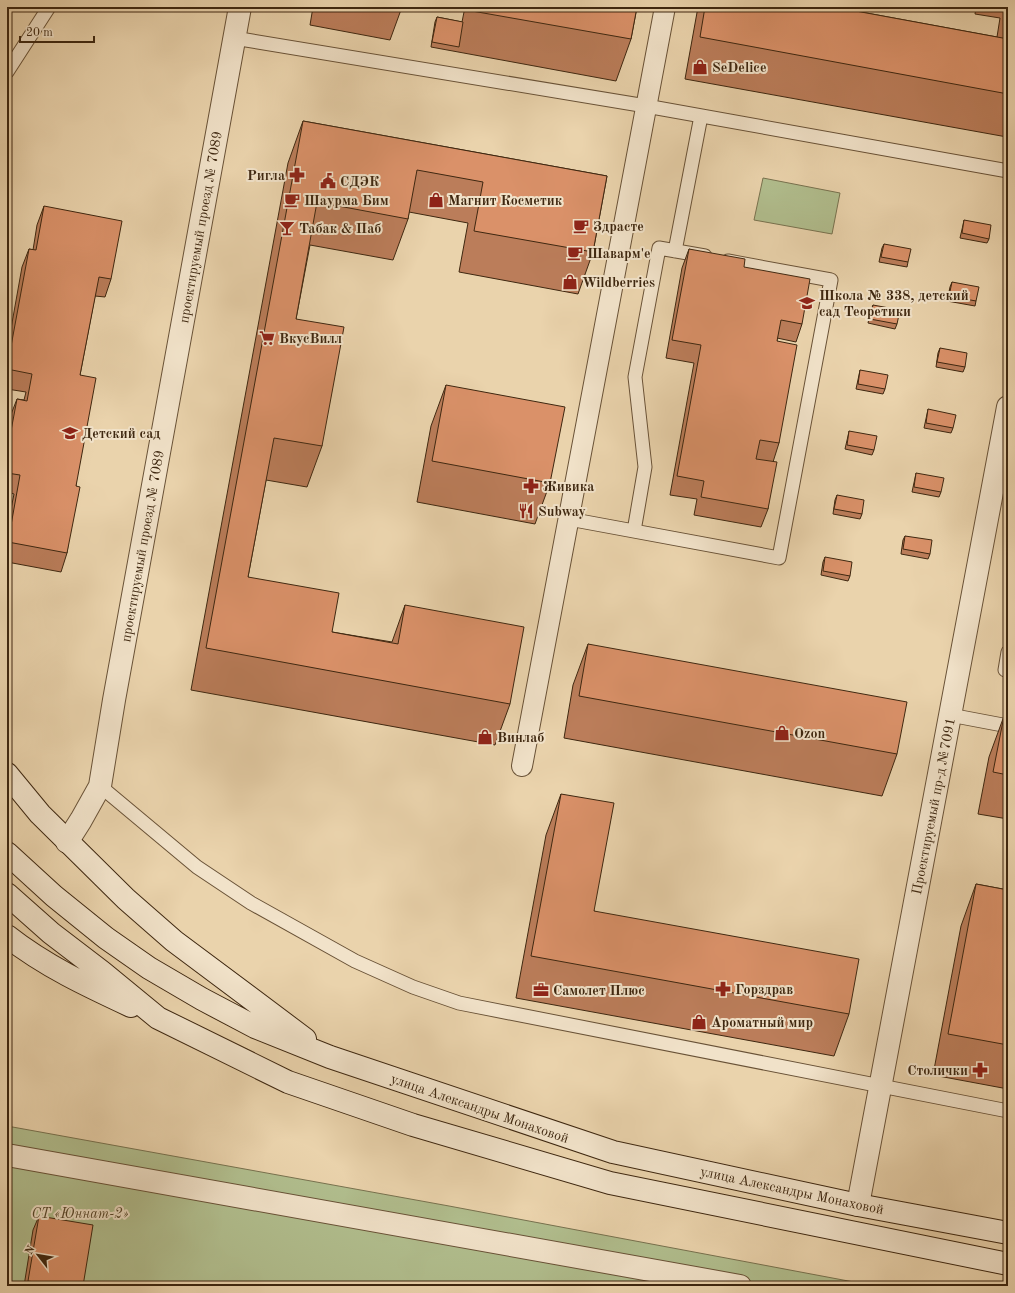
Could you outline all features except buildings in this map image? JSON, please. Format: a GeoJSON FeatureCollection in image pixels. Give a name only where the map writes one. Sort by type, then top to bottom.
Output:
{"type":"FeatureCollection","features":[{"type":"Feature","properties":{"kind":"main road","name":"проектируемый проезд № 7089"},"geometry":{"type":"LineString","coordinates":[[67,842],[100,786],[117,684],[240,7]]}},
{"type":"Feature","properties":{"kind":"main road","name":"Проектируемый пр-д №7091"},"geometry":{"type":"LineString","coordinates":[[858,1205],[1008,408]]}},
{"type":"Feature","properties":{"kind":"main road"},"geometry":{"type":"LineString","coordinates":[[7,774],[40,814],[126,899],[174,941],[330,1057]]}},
{"type":"Feature","properties":{"kind":"main road","name":"улица Александры Монаховой"},"geometry":{"type":"LineString","coordinates":[[7,853],[54,896],[106,938],[149,968],[202,999],[255,1027],[330,1057],[613,1152],[858,1205],[1008,1233]]}},
{"type":"Feature","properties":{"kind":"main road","name":"улица Александры Монаховой"},"geometry":{"type":"LineString","coordinates":[[7,894],[51,933],[158,1018],[288,1082],[413,1125],[610,1183],[1008,1264]]}},
{"type":"Feature","properties":{"kind":"main road"},"geometry":{"type":"LineString","coordinates":[[7,936],[44,962],[97,990],[158,1018]]}},
{"type":"Feature","properties":{"kind":"main road"},"geometry":{"type":"LineString","coordinates":[[7,1155],[740,1286]]}},
{"type":"Feature","properties":{"kind":"street"},"geometry":{"type":"LineString","coordinates":[[522,766],[665,7]]}},
{"type":"Feature","properties":{"kind":"lane"},"geometry":{"type":"LineString","coordinates":[[7,72],[49,7]]}},
{"type":"Feature","properties":{"kind":"lane"},"geometry":{"type":"LineString","coordinates":[[234,38],[646,106],[1008,171]]}},
{"type":"Feature","properties":{"kind":"lane"},"geometry":{"type":"LineString","coordinates":[[675,251],[701,116]]}},
{"type":"Feature","properties":{"kind":"lane"},"geometry":{"type":"LineString","coordinates":[[569,518],[634,531],[779,558],[831,280],[659,248],[635,376],[645,467],[634,531]]}},
{"type":"Feature","properties":{"kind":"lane"},"geometry":{"type":"LineString","coordinates":[[1008,652],[1005,670],[1008,670]]}},
{"type":"Feature","properties":{"kind":"lane"},"geometry":{"type":"LineString","coordinates":[[950,715],[1008,726]]}},
{"type":"Feature","properties":{"kind":"lane"},"geometry":{"type":"LineString","coordinates":[[100,786],[197,867],[251,904],[355,962],[413,987],[459,1003],[1008,1111]]}},
{"type":"Feature","properties":{"kind":"green space"},"geometry":{"type":"Polygon","coordinates":[[[763,178],[840,193],[832,234],[754,220],[763,178]]]}},
{"type":"Feature","properties":{"kind":"green space","name":"СТ «Юннат-2»"},"geometry":{"type":"Polygon","coordinates":[[[7,1126],[449,1206],[875,1286],[7,1286],[7,1126]]]}},
{"type":"Feature","properties":{"kind":"place","name":"SeDelice"},"geometry":{"type":"Point","coordinates":[700,67]}},
{"type":"Feature","properties":{"kind":"place","name":"Ригла"},"geometry":{"type":"Point","coordinates":[297,175]}},
{"type":"Feature","properties":{"kind":"place","name":"СДЭК"},"geometry":{"type":"Point","coordinates":[328,181]}},
{"type":"Feature","properties":{"kind":"place","name":"Шаурма Бим"},"geometry":{"type":"Point","coordinates":[292,200]}},
{"type":"Feature","properties":{"kind":"place","name":"Магнит Косметик"},"geometry":{"type":"Point","coordinates":[436,200]}},
{"type":"Feature","properties":{"kind":"place","name":"Здрасте"},"geometry":{"type":"Point","coordinates":[581,226]}},
{"type":"Feature","properties":{"kind":"place","name":"Табак & Паб"},"geometry":{"type":"Point","coordinates":[287,228]}},
{"type":"Feature","properties":{"kind":"place","name":"Шаварм'е"},"geometry":{"type":"Point","coordinates":[575,253]}},
{"type":"Feature","properties":{"kind":"place","name":"Wildberries"},"geometry":{"type":"Point","coordinates":[570,282]}},
{"type":"Feature","properties":{"kind":"place","name":"Школа № 338, детский сад Теоретики"},"geometry":{"type":"Point","coordinates":[807,303]}},
{"type":"Feature","properties":{"kind":"place","name":"ВкусВилл"},"geometry":{"type":"Point","coordinates":[267,338]}},
{"type":"Feature","properties":{"kind":"place","name":"Детский сад"},"geometry":{"type":"Point","coordinates":[70,433]}},
{"type":"Feature","properties":{"kind":"place","name":"Живика"},"geometry":{"type":"Point","coordinates":[531,486]}},
{"type":"Feature","properties":{"kind":"place","name":"Subway"},"geometry":{"type":"Point","coordinates":[526,511]}},
{"type":"Feature","properties":{"kind":"place","name":"Ozon"},"geometry":{"type":"Point","coordinates":[782,733]}},
{"type":"Feature","properties":{"kind":"place","name":"Винлаб"},"geometry":{"type":"Point","coordinates":[485,737]}},
{"type":"Feature","properties":{"kind":"place","name":"Горздрав"},"geometry":{"type":"Point","coordinates":[723,989]}},
{"type":"Feature","properties":{"kind":"place","name":"Самолет Плюс"},"geometry":{"type":"Point","coordinates":[541,990]}},
{"type":"Feature","properties":{"kind":"place","name":"Ароматный мир"},"geometry":{"type":"Point","coordinates":[699,1022]}},
{"type":"Feature","properties":{"kind":"place","name":"Столички"},"geometry":{"type":"Point","coordinates":[980,1070]}}]}
